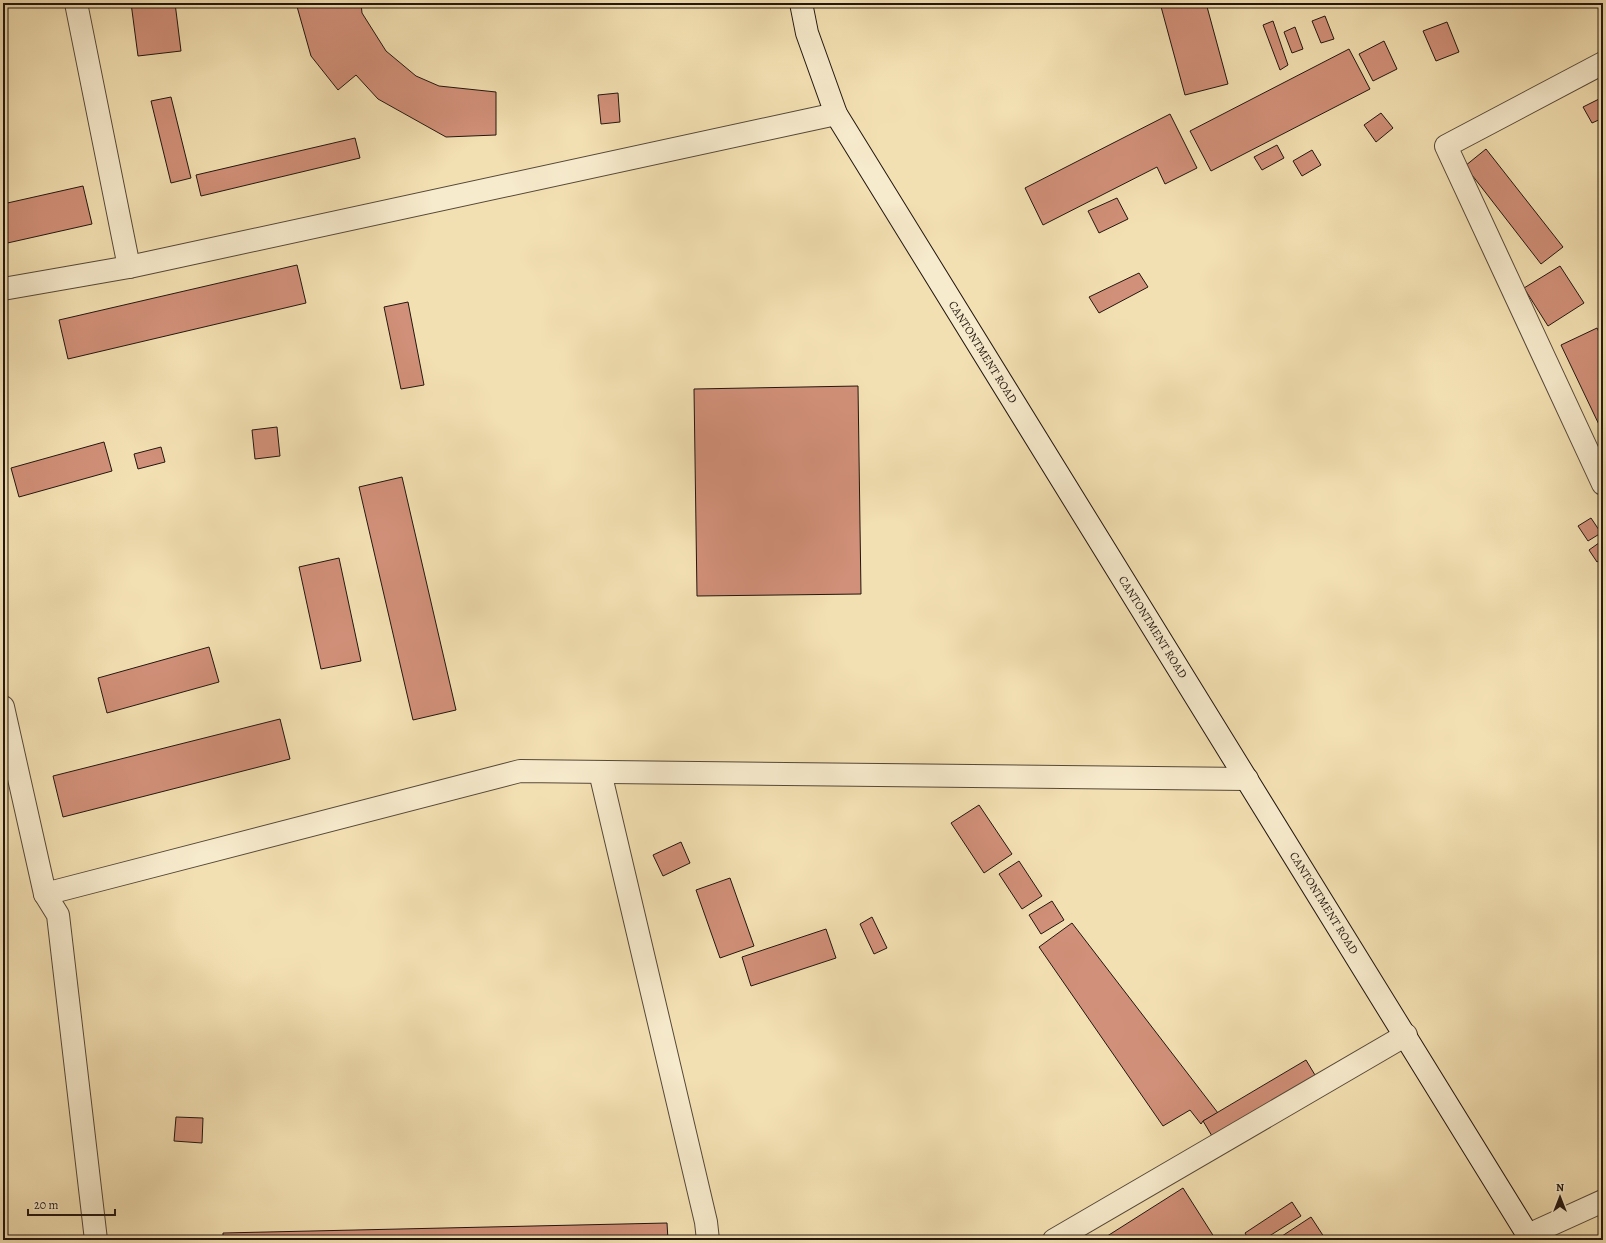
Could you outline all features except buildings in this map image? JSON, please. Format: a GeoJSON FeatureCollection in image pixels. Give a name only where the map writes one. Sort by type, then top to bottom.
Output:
{"type":"FeatureCollection","features":[{"type":"Feature","properties":{"kind":"street"},"geometry":{"type":"LineString","coordinates":[[76,3],[130,267]]}},
{"type":"Feature","properties":{"kind":"street","name":"CANTONTMENT ROAD"},"geometry":{"type":"LineString","coordinates":[[801,3],[807,33],[836,114],[1530,1238]]}},
{"type":"Feature","properties":{"kind":"street"},"geometry":{"type":"LineString","coordinates":[[1603,63],[1446,146],[1603,484]]}},
{"type":"Feature","properties":{"kind":"street"},"geometry":{"type":"LineString","coordinates":[[3,289],[130,267],[836,114]]}},
{"type":"Feature","properties":{"kind":"street"},"geometry":{"type":"LineString","coordinates":[[3,707],[45,894],[58,915],[96,1240]]}},
{"type":"Feature","properties":{"kind":"street"},"geometry":{"type":"LineString","coordinates":[[45,894],[520,771],[1247,779]]}},
{"type":"Feature","properties":{"kind":"street"},"geometry":{"type":"LineString","coordinates":[[600,772],[704,1214],[708,1240]]}},
{"type":"Feature","properties":{"kind":"street"},"geometry":{"type":"LineString","coordinates":[[1054,1240],[1406,1035]]}},
{"type":"Feature","properties":{"kind":"street"},"geometry":{"type":"LineString","coordinates":[[1530,1238],[1603,1201]]}}]}
